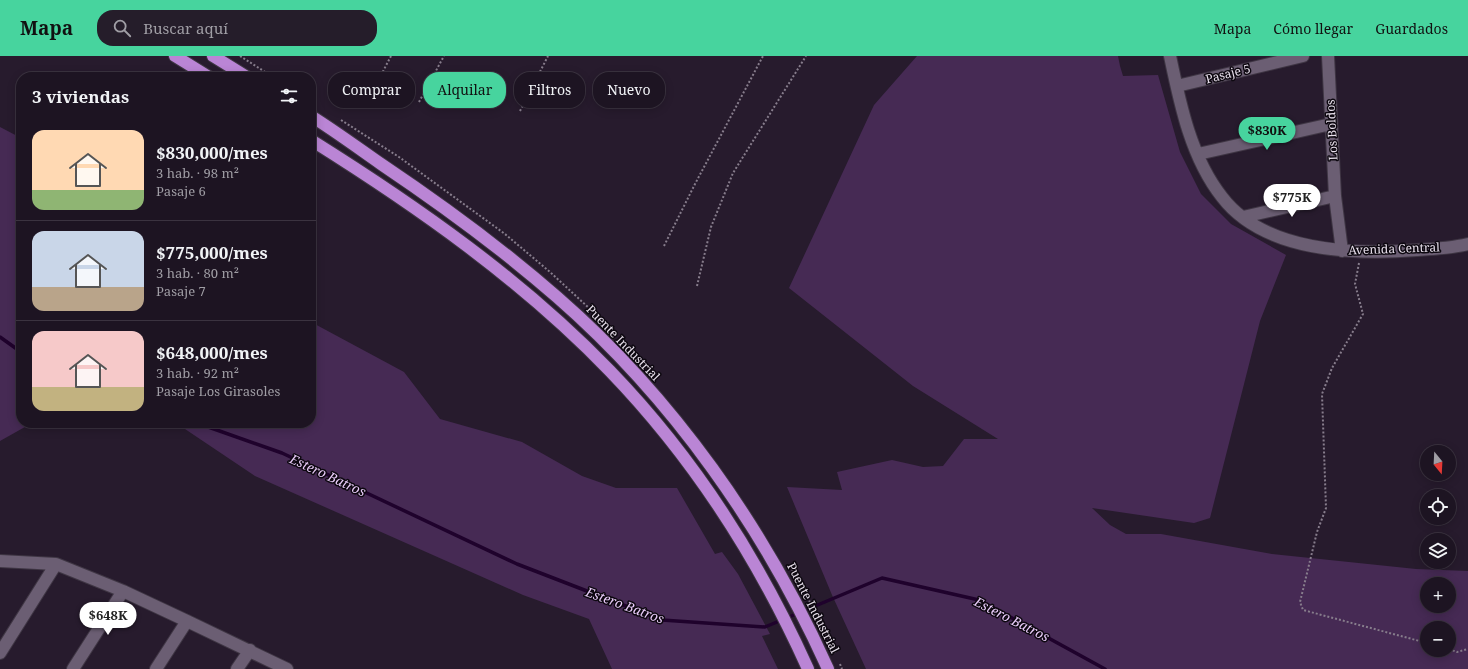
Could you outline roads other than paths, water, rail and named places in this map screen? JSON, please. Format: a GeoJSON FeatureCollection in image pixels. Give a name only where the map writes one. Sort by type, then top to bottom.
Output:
{"type":"FeatureCollection","features":[{"type":"Feature","properties":{"kind":"highway"},"geometry":{"type":"LineString","coordinates":[[175,56],[201,72]]}},
{"type":"Feature","properties":{"kind":"highway"},"geometry":{"type":"LineString","coordinates":[[213,56],[239,72]]}},
{"type":"Feature","properties":{"kind":"highway","name":"Puente Industrial"},"geometry":{"type":"LineString","coordinates":[[316,119],[417,188],[490,242],[558,298],[622,360],[689,438],[742,511],[792,595],[828,669]]}},
{"type":"Feature","properties":{"kind":"highway"},"geometry":{"type":"LineString","coordinates":[[316,143],[400,197],[497,268],[558,321],[610,371],[674,445],[718,505],[742,543],[775,601],[808,669]]}},
{"type":"Feature","properties":{"kind":"street","name":"Avenida Central"},"geometry":{"type":"LineString","coordinates":[[1170,56],[1182,108],[1203,168],[1215,189],[1231,208],[1243,217],[1273,234],[1290,240],[1318,248],[1342,251],[1400,251],[1468,244]]}},
{"type":"Feature","properties":{"kind":"street","name":"Pasaje 5"},"geometry":{"type":"LineString","coordinates":[[1176,86],[1303,56]]}},
{"type":"Feature","properties":{"kind":"street","name":"Los Boldos"},"geometry":{"type":"LineString","coordinates":[[1328,56],[1335,196],[1342,251]]}},
{"type":"Feature","properties":{"kind":"street"},"geometry":{"type":"LineString","coordinates":[[1198,154],[1331,124]]}},
{"type":"Feature","properties":{"kind":"street"},"geometry":{"type":"LineString","coordinates":[[1243,217],[1335,196]]}},
{"type":"Feature","properties":{"kind":"street"},"geometry":{"type":"LineString","coordinates":[[0,561],[56,564],[122,591],[250,650],[287,669]]}},
{"type":"Feature","properties":{"kind":"street"},"geometry":{"type":"LineString","coordinates":[[0,653],[56,564]]}},
{"type":"Feature","properties":{"kind":"street"},"geometry":{"type":"LineString","coordinates":[[73,669],[122,591]]}},
{"type":"Feature","properties":{"kind":"street"},"geometry":{"type":"LineString","coordinates":[[156,669],[187,621]]}},
{"type":"Feature","properties":{"kind":"street"},"geometry":{"type":"LineString","coordinates":[[237,669],[250,650]]}},
{"type":"Feature","properties":{"kind":"waterway","name":"Estero Batros"},"geometry":{"type":"LineString","coordinates":[[0,337],[16,348]]}},
{"type":"Feature","properties":{"kind":"waterway","name":"Estero Batros"},"geometry":{"type":"LineString","coordinates":[[211,428],[282,453],[517,564],[662,620],[765,627],[882,578],[979,600],[1105,669]]}}]}
